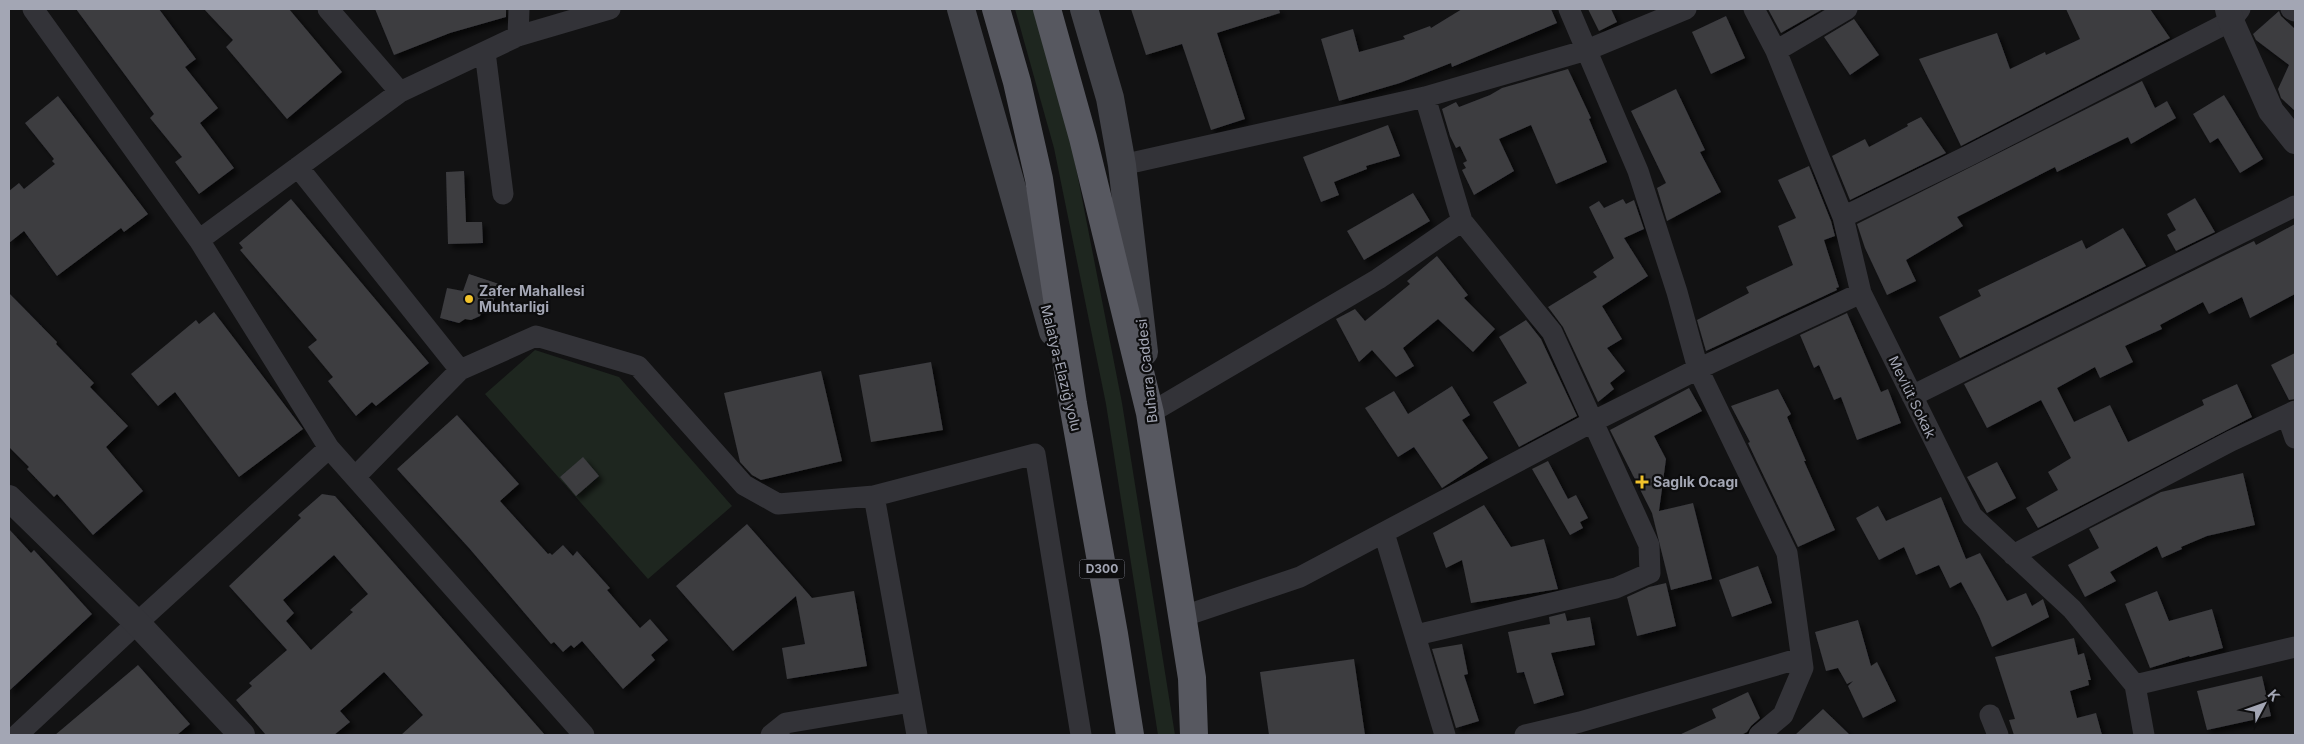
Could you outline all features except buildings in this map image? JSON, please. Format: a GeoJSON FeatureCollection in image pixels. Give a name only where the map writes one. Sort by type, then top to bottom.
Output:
{"type":"FeatureCollection","features":[{"type":"Feature","properties":{"kind":"highway"},"geometry":{"type":"LineString","coordinates":[[996,9],[1019,91],[1037,170],[1073,404]]}},
{"type":"Feature","properties":{"kind":"highway"},"geometry":{"type":"LineString","coordinates":[[1047,9],[1084,138],[1150,413]]}},
{"type":"Feature","properties":{"kind":"highway","name":"Malatya-Elazığ yolu"},"geometry":{"type":"LineString","coordinates":[[1073,404],[1130,735]]}},
{"type":"Feature","properties":{"kind":"highway","name":"Buhara Caddesi"},"geometry":{"type":"LineString","coordinates":[[1150,413],[1184,616],[1192,678],[1194,735]]}},
{"type":"Feature","properties":{"kind":"main road","name":"Malatya-Elazığ yolu"},"geometry":{"type":"LineString","coordinates":[[961,9],[1073,404]]}},
{"type":"Feature","properties":{"kind":"main road","name":"Buhara Caddesi"},"geometry":{"type":"LineString","coordinates":[[1084,9],[1110,98],[1122,165],[1150,413]]}},
{"type":"Feature","properties":{"kind":"street"},"geometry":{"type":"LineString","coordinates":[[33,9],[199,240],[329,448],[584,735]]}},
{"type":"Feature","properties":{"kind":"street"},"geometry":{"type":"LineString","coordinates":[[328,9],[400,92]]}},
{"type":"Feature","properties":{"kind":"street"},"geometry":{"type":"LineString","coordinates":[[518,36],[519,9]]}},
{"type":"Feature","properties":{"kind":"street"},"geometry":{"type":"LineString","coordinates":[[199,240],[400,92],[518,36],[610,9]]}},
{"type":"Feature","properties":{"kind":"street"},"geometry":{"type":"LineString","coordinates":[[1569,9],[1638,172],[1677,292],[1698,369],[1786,553],[1803,668],[1784,715],[1759,735]]}},
{"type":"Feature","properties":{"kind":"street"},"geometry":{"type":"LineString","coordinates":[[1122,165],[1425,97],[1586,50],[1686,9]]}},
{"type":"Feature","properties":{"kind":"street","name":"Mevlüt Sokak"},"geometry":{"type":"LineString","coordinates":[[1754,9],[1776,51],[1843,217],[1861,293],[1972,516],[2072,609],[2135,684]]}},
{"type":"Feature","properties":{"kind":"street"},"geometry":{"type":"LineString","coordinates":[[1776,51],[1847,9]]}},
{"type":"Feature","properties":{"kind":"street"},"geometry":{"type":"LineString","coordinates":[[2291,9],[2295,11]]}},
{"type":"Feature","properties":{"kind":"street"},"geometry":{"type":"LineString","coordinates":[[1843,217],[1977,151],[2233,13],[2271,111],[2295,140]]}},
{"type":"Feature","properties":{"kind":"street"},"geometry":{"type":"LineString","coordinates":[[485,52],[503,194]]}},
{"type":"Feature","properties":{"kind":"street"},"geometry":{"type":"LineString","coordinates":[[1416,635],[1616,588],[1650,573],[1649,544],[1552,332],[1462,221],[1425,97]]}},
{"type":"Feature","properties":{"kind":"street"},"geometry":{"type":"LineString","coordinates":[[298,167],[460,370]]}},
{"type":"Feature","properties":{"kind":"street"},"geometry":{"type":"LineString","coordinates":[[1912,396],[2295,206]]}},
{"type":"Feature","properties":{"kind":"street"},"geometry":{"type":"LineString","coordinates":[[1150,413],[1378,279],[1462,221]]}},
{"type":"Feature","properties":{"kind":"street"},"geometry":{"type":"LineString","coordinates":[[1184,616],[1300,577],[1594,421],[1698,369],[1861,293]]}},
{"type":"Feature","properties":{"kind":"street"},"geometry":{"type":"LineString","coordinates":[[355,477],[460,370],[536,336],[638,366],[744,486],[778,504],[874,496],[1035,454],[1081,735]]}},
{"type":"Feature","properties":{"kind":"street"},"geometry":{"type":"LineString","coordinates":[[2013,555],[2231,441],[2291,413],[2295,438]]}},
{"type":"Feature","properties":{"kind":"street"},"geometry":{"type":"LineString","coordinates":[[17,735],[329,448]]}},
{"type":"Feature","properties":{"kind":"street"},"geometry":{"type":"LineString","coordinates":[[874,496],[917,735]]}},
{"type":"Feature","properties":{"kind":"street"},"geometry":{"type":"LineString","coordinates":[[9,498],[137,623],[242,735]]}},
{"type":"Feature","properties":{"kind":"street"},"geometry":{"type":"LineString","coordinates":[[1384,533],[1445,735]]}},
{"type":"Feature","properties":{"kind":"street"},"geometry":{"type":"LineString","coordinates":[[2144,735],[2135,684],[2295,647]]}},
{"type":"Feature","properties":{"kind":"street"},"geometry":{"type":"LineString","coordinates":[[1525,735],[1580,722],[1802,658]]}},
{"type":"Feature","properties":{"kind":"street"},"geometry":{"type":"LineString","coordinates":[[771,735],[786,723],[911,702]]}},
{"type":"Feature","properties":{"kind":"street"},"geometry":{"type":"LineString","coordinates":[[1990,715],[1998,735]]}},
{"type":"Feature","properties":{"kind":"shaded area"},"geometry":{"type":"Polygon","coordinates":[[[1015,9],[1034,9],[1072,147],[1122,403],[1175,735],[1158,735],[1106,404],[1054,148],[1015,9]]]}},
{"type":"Feature","properties":{"kind":"shaded area"},"geometry":{"type":"Polygon","coordinates":[[[535,350],[619,377],[732,506],[648,579],[485,394],[535,350]]]}},
{"type":"Feature","properties":{"kind":"place","name":"Zafer Mahallesi Muhtarligi"},"geometry":{"type":"Point","coordinates":[469,299]}},
{"type":"Feature","properties":{"kind":"place","name":"Saglık Ocagı"},"geometry":{"type":"Point","coordinates":[1642,482]}}]}
